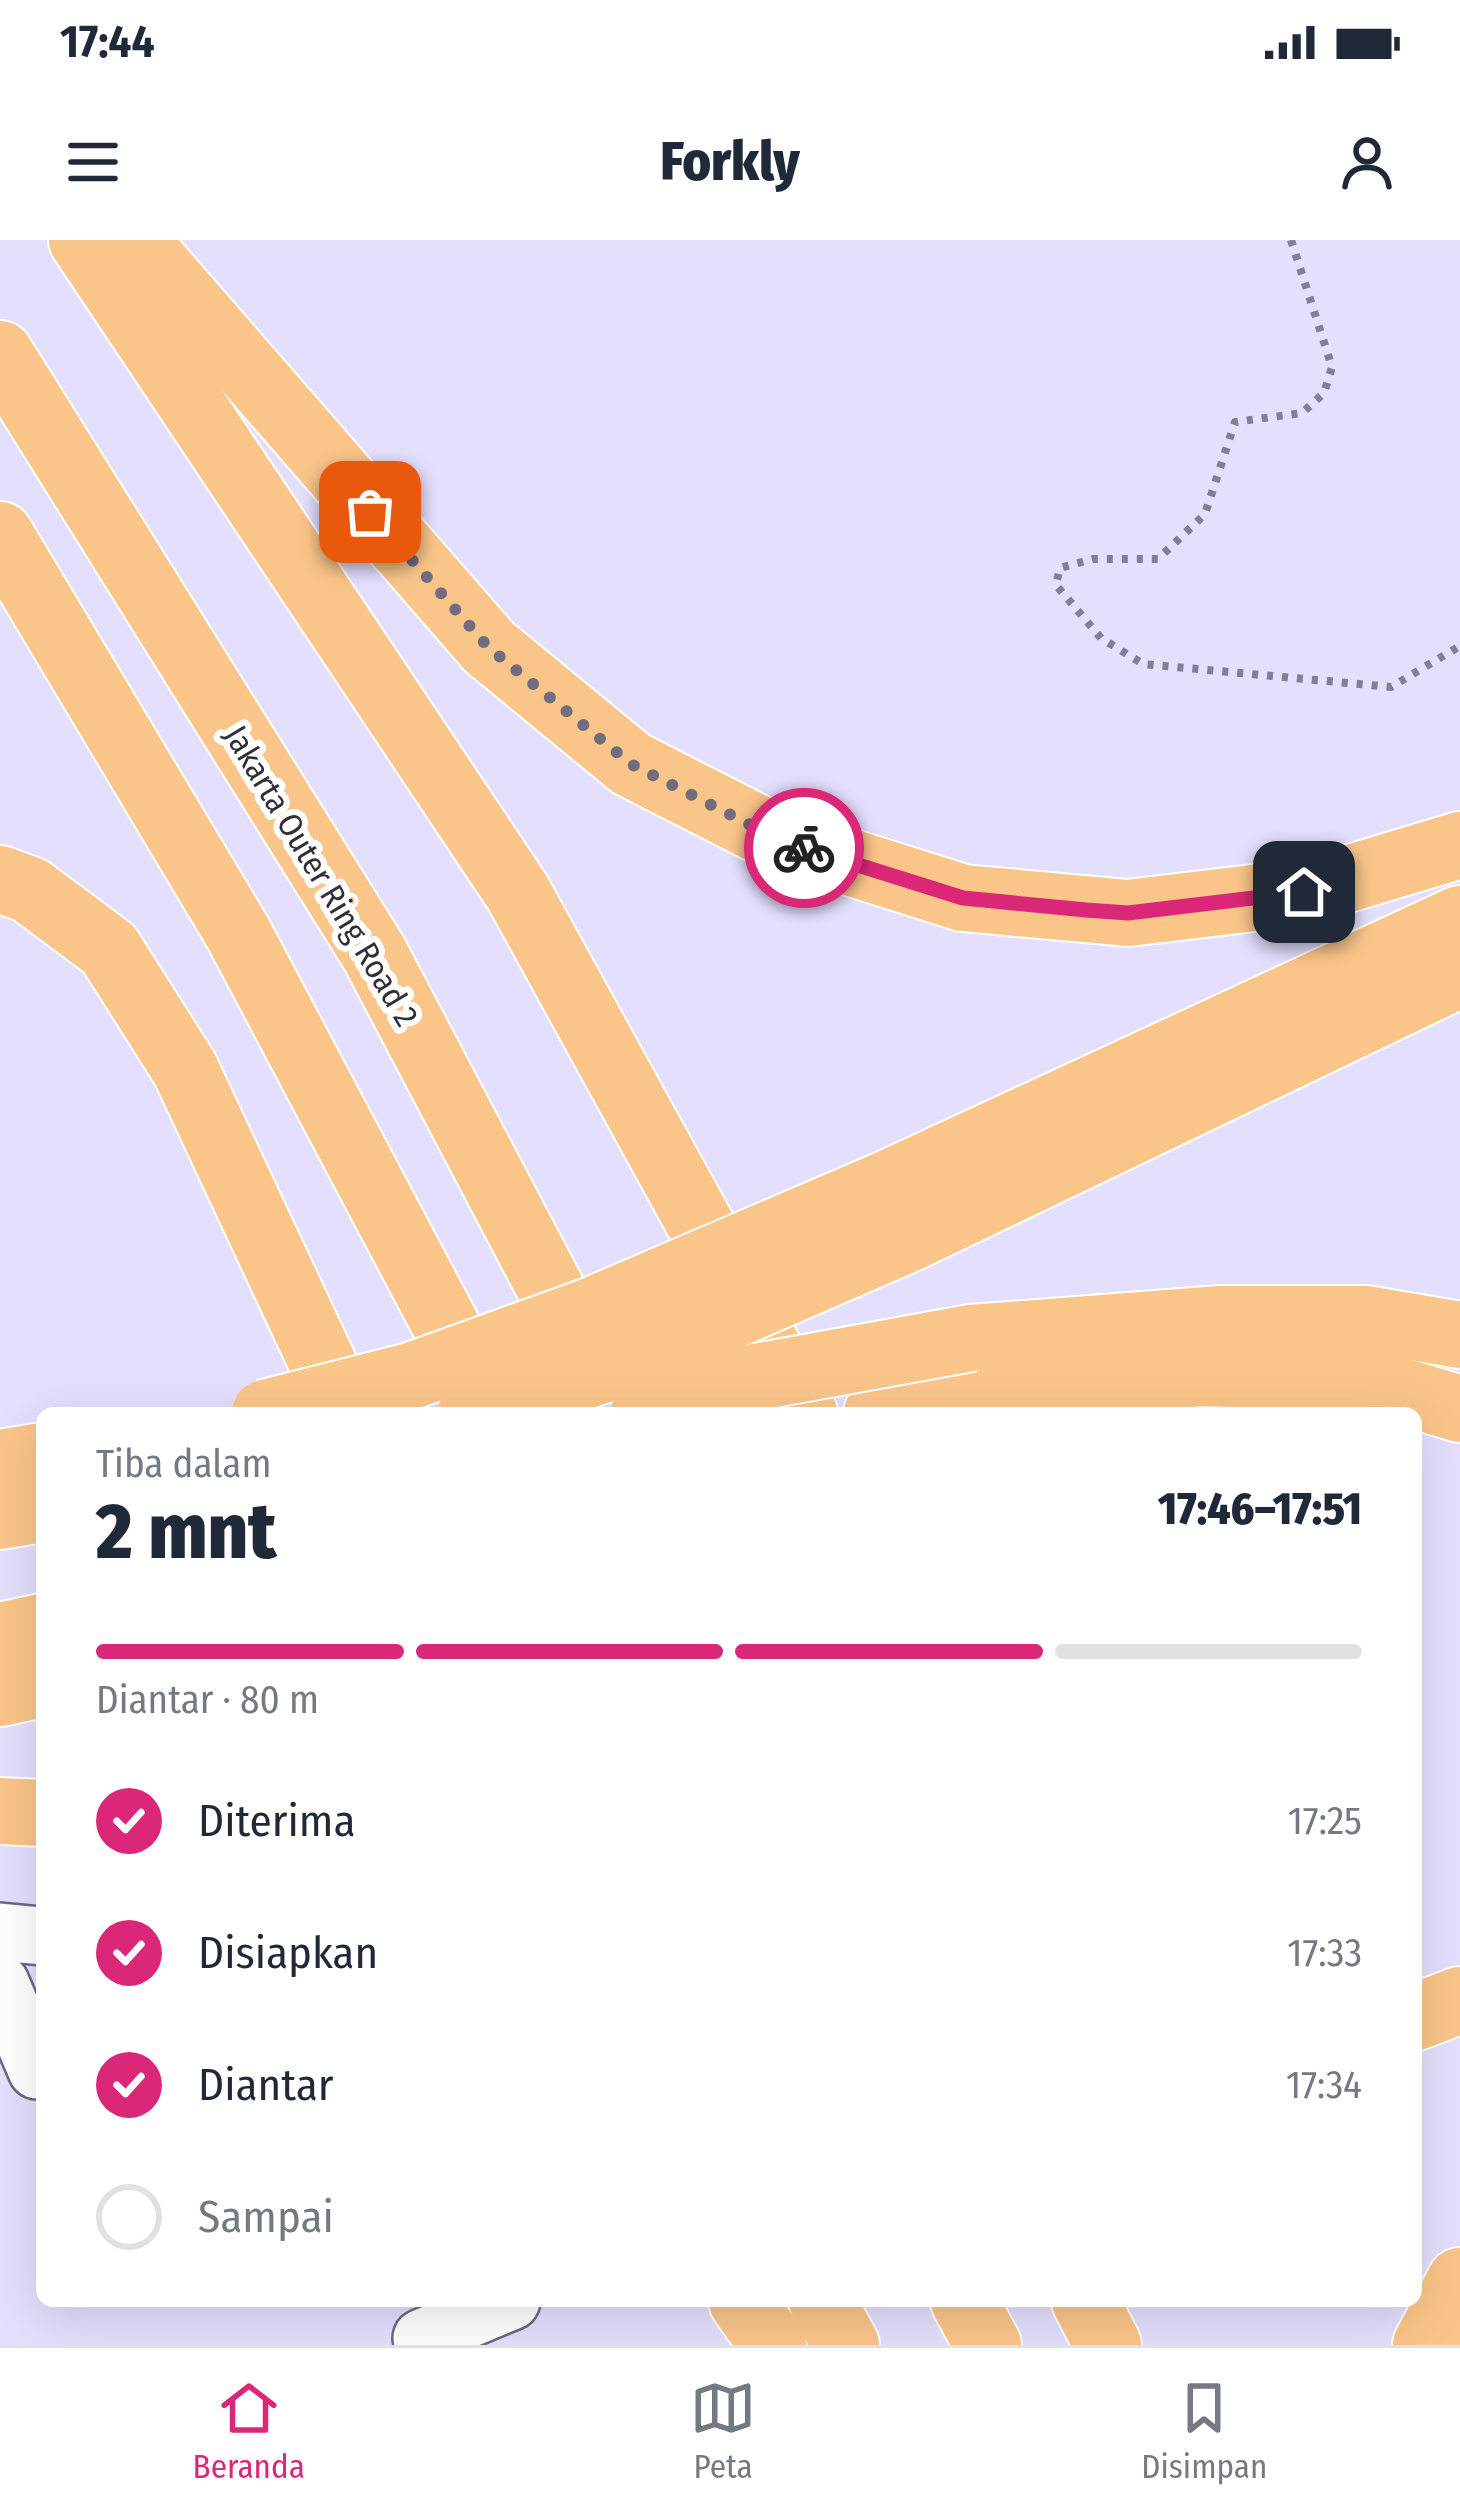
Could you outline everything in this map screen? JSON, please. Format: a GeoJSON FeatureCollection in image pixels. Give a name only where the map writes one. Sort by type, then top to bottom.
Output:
{"type":"FeatureCollection","features":[{"type":"Feature","properties":{"kind":"highway"},"geometry":{"type":"LineString","coordinates":[[82,240],[518,893],[802,1407]]}},
{"type":"Feature","properties":{"kind":"highway"},"geometry":{"type":"LineString","coordinates":[[135,240],[488,647],[631,764],[780,840],[963,898],[1128,913],[1304,892],[1460,844]]}},
{"type":"Feature","properties":{"kind":"highway","name":"Jakarta Outer Ring Road 2"},"geometry":{"type":"LineString","coordinates":[[0,354],[374,953],[613,1407]]}},
{"type":"Feature","properties":{"kind":"highway"},"geometry":{"type":"LineString","coordinates":[[0,535],[238,933],[490,1407]]}},
{"type":"Feature","properties":{"kind":"highway"},"geometry":{"type":"LineString","coordinates":[[0,878],[30,890],[110,949],[185,1069],[343,1407]]}},
{"type":"Feature","properties":{"kind":"highway"},"geometry":{"type":"LineString","coordinates":[[490,1407],[620,1364],[899,1211],[1460,919]]}},
{"type":"Feature","properties":{"kind":"highway"},"geometry":{"type":"LineString","coordinates":[[289,1407],[411,1376],[592,1311],[899,1211],[1460,974]]}},
{"type":"Feature","properties":{"kind":"highway"},"geometry":{"type":"LineString","coordinates":[[890,1407],[980,1365],[1221,1319],[1366,1319],[1460,1335]]}},
{"type":"Feature","properties":{"kind":"highway"},"geometry":{"type":"LineString","coordinates":[[662,1407],[745,1379],[980,1365],[1359,1378],[1460,1409]]}},
{"type":"Feature","properties":{"kind":"highway"},"geometry":{"type":"LineString","coordinates":[[0,1463],[36,1457]]}},
{"type":"Feature","properties":{"kind":"highway"},"geometry":{"type":"LineString","coordinates":[[0,1516],[36,1511]]}},
{"type":"Feature","properties":{"kind":"highway"},"geometry":{"type":"LineString","coordinates":[[0,1636],[36,1629]]}},
{"type":"Feature","properties":{"kind":"highway"},"geometry":{"type":"LineString","coordinates":[[0,1693],[36,1685]]}},
{"type":"Feature","properties":{"kind":"highway"},"geometry":{"type":"LineString","coordinates":[[0,1811],[36,1813]]}},
{"type":"Feature","properties":{"kind":"highway"},"geometry":{"type":"LineString","coordinates":[[1422,2015],[1460,2000]]}},
{"type":"Feature","properties":{"kind":"highway"},"geometry":{"type":"LineString","coordinates":[[1426,2345],[1460,2282]]}},
{"type":"Feature","properties":{"kind":"highway"},"geometry":{"type":"LineString","coordinates":[[746,2307],[773,2345]]}},
{"type":"Feature","properties":{"kind":"highway"},"geometry":{"type":"LineString","coordinates":[[825,2307],[846,2345]]}},
{"type":"Feature","properties":{"kind":"highway"},"geometry":{"type":"LineString","coordinates":[[967,2307],[988,2345]]}},
{"type":"Feature","properties":{"kind":"highway"},"geometry":{"type":"LineString","coordinates":[[1088,2307],[1108,2345]]}},
{"type":"Feature","properties":{"kind":"street"},"geometry":{"type":"LineString","coordinates":[[0,1932],[36,1935]]}},
{"type":"Feature","properties":{"kind":"street"},"geometry":{"type":"LineString","coordinates":[[0,1983],[26,2076]]}},
{"type":"Feature","properties":{"kind":"street"},"geometry":{"type":"LineString","coordinates":[[417,2328],[491,2307]]}},
{"type":"Feature","properties":{"kind":"path"},"geometry":{"type":"LineString","coordinates":[[1291,240],[1332,367],[1324,393],[1302,413],[1235,422],[1205,514],[1159,559],[1093,559],[1060,568],[1055,585],[1101,638],[1143,664],[1391,687],[1460,646]]}},
{"type":"Feature","properties":{"kind":"way so far"},"geometry":{"type":"LineString","coordinates":[[370,512],[488,647],[631,764],[804,848]]}},
{"type":"Feature","properties":{"kind":"route"},"geometry":{"type":"LineString","coordinates":[[804,848],[963,898],[1086,910],[1128,913],[1304,892]]}}]}
